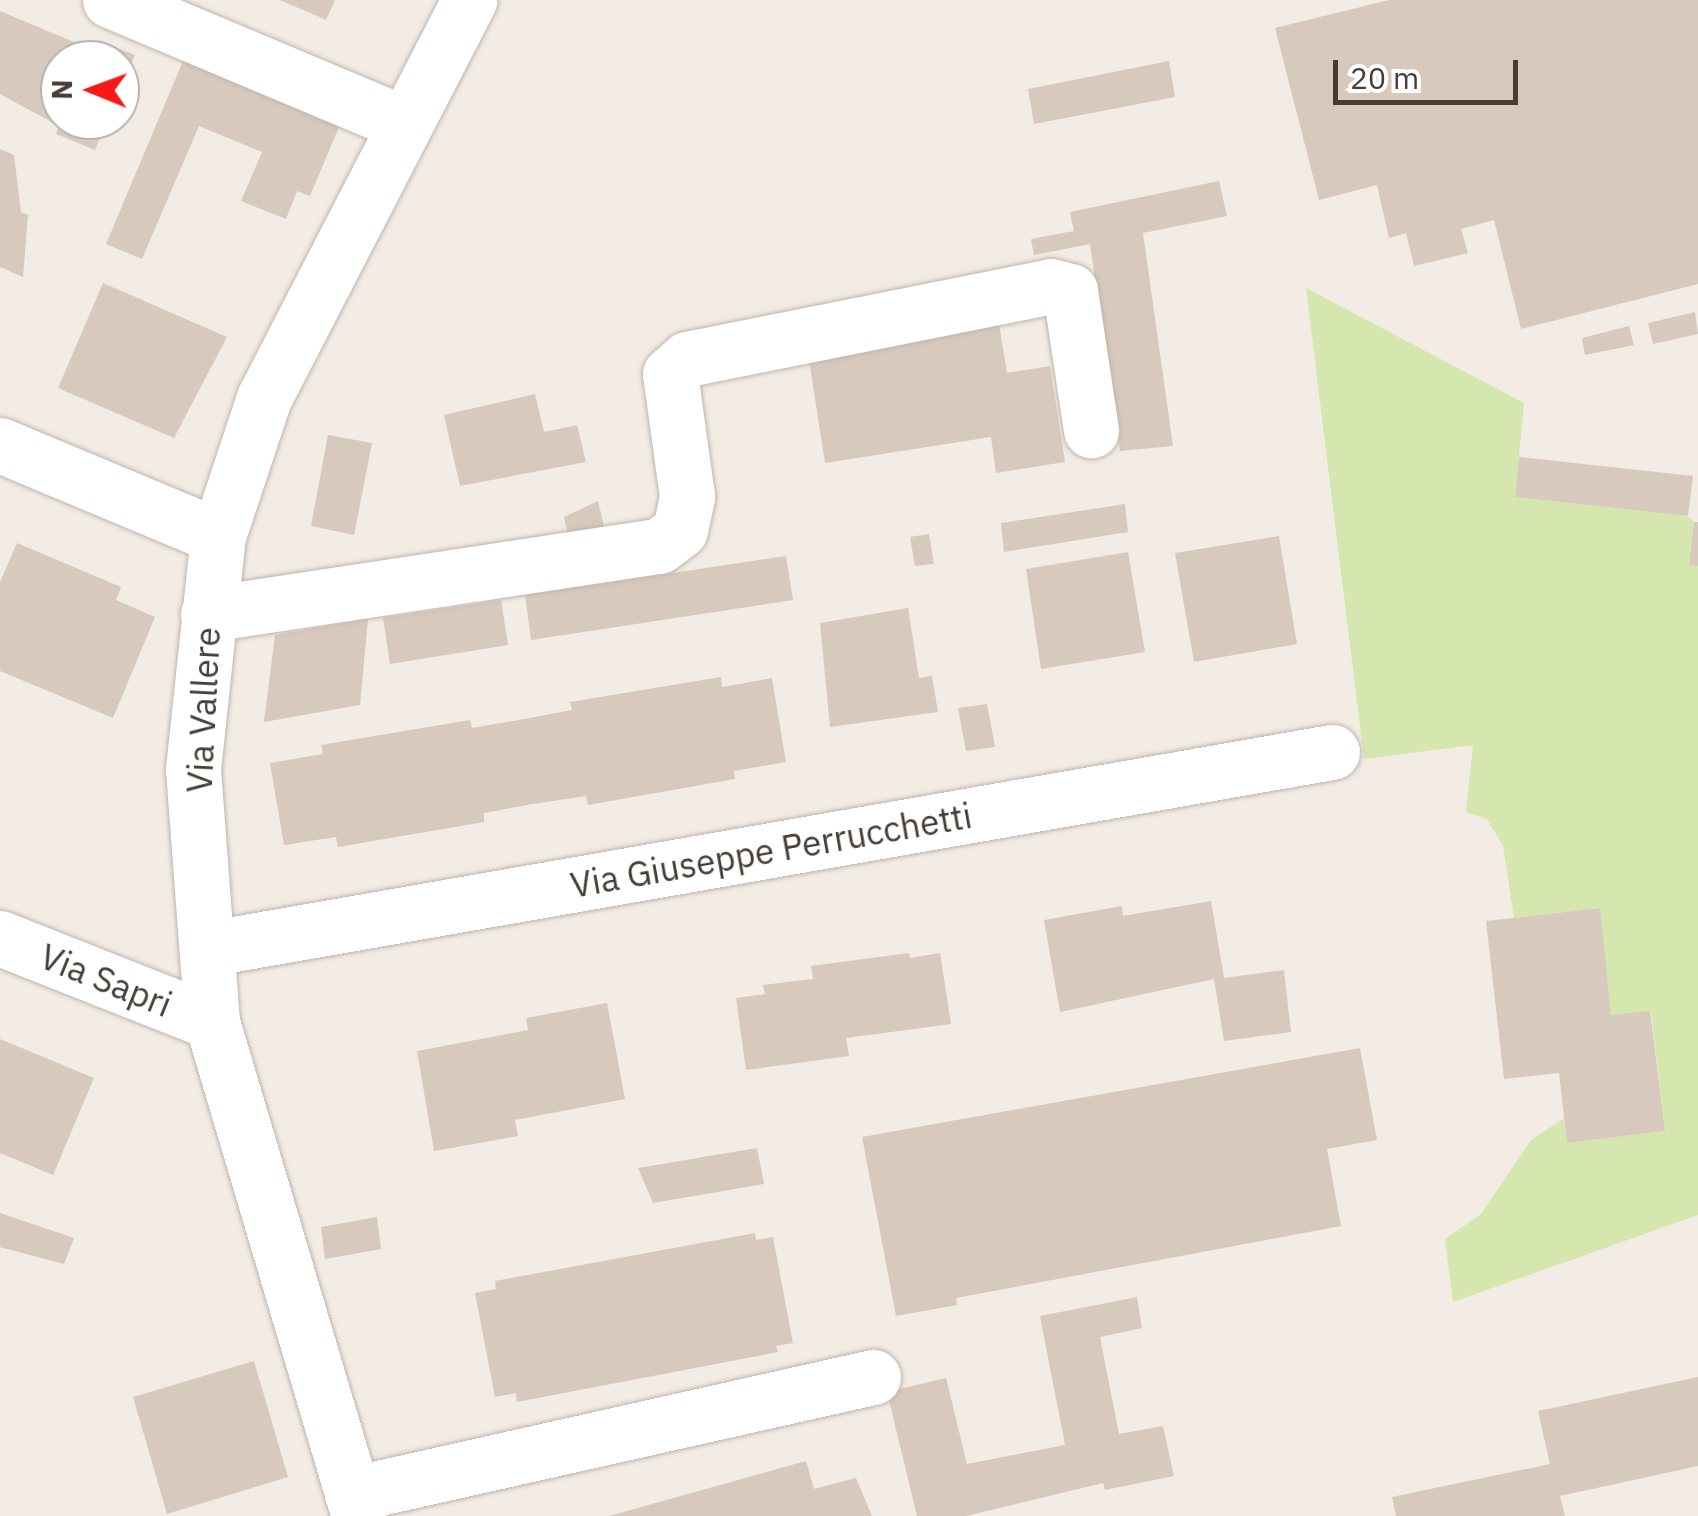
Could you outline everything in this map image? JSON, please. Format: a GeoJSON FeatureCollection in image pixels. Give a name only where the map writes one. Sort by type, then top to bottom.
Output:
{"type":"FeatureCollection","features":[{"type":"Feature","properties":{"kind":"street"},"geometry":{"type":"LineString","coordinates":[[110,0],[405,124]]}},
{"type":"Feature","properties":{"kind":"street","name":"Via Vallere"},"geometry":{"type":"LineString","coordinates":[[355,1505],[212,1022],[211,948],[193,768],[218,536],[264,398],[469,0]]}},
{"type":"Feature","properties":{"kind":"street"},"geometry":{"type":"LineString","coordinates":[[208,614],[658,546],[680,530],[687,496],[670,374],[686,359],[1051,286],[1070,291],[1091,430]]}},
{"type":"Feature","properties":{"kind":"street"},"geometry":{"type":"LineString","coordinates":[[0,445],[218,536]]}},
{"type":"Feature","properties":{"kind":"street","name":"Via Giuseppe Perrucchetti"},"geometry":{"type":"LineString","coordinates":[[211,948],[1332,752]]}},
{"type":"Feature","properties":{"kind":"street","name":"Via Sapri"},"geometry":{"type":"LineString","coordinates":[[0,938],[212,1022]]}},
{"type":"Feature","properties":{"kind":"street"},"geometry":{"type":"LineString","coordinates":[[355,1505],[873,1378]]}},
{"type":"Feature","properties":{"kind":"green space"},"geometry":{"type":"Polygon","coordinates":[[[1306,288],[1524,403],[1515,497],[1688,516],[1694,522],[1689,564],[1698,566],[1698,1215],[1453,1302],[1445,1239],[1481,1214],[1531,1140],[1564,1118],[1567,1143],[1665,1131],[1651,1012],[1611,1015],[1599,908],[1514,918],[1503,846],[1487,819],[1466,812],[1473,745],[1364,759],[1306,288]]]}},
{"type":"Feature","properties":{"kind":"building"},"geometry":{"type":"Polygon","coordinates":[[[280,0],[335,0],[326,20],[280,0]]]}},
{"type":"Feature","properties":{"kind":"building"},"geometry":{"type":"Polygon","coordinates":[[[1389,0],[1698,0],[1698,284],[1521,329],[1494,220],[1461,229],[1468,253],[1414,266],[1406,233],[1389,238],[1377,185],[1319,200],[1275,28],[1389,0]]]}},
{"type":"Feature","properties":{"kind":"building"},"geometry":{"type":"Polygon","coordinates":[[[0,11],[69,40],[40,40],[40,116],[0,94],[0,11]]]}},
{"type":"Feature","properties":{"kind":"building"},"geometry":{"type":"Polygon","coordinates":[[[183,61],[339,127],[310,196],[297,191],[286,219],[241,201],[262,152],[199,126],[142,259],[106,244],[183,61]]]}},
{"type":"Feature","properties":{"kind":"building"},"geometry":{"type":"Polygon","coordinates":[[[1169,61],[1175,97],[1034,124],[1028,89],[1169,61]]]}},
{"type":"Feature","properties":{"kind":"building"},"geometry":{"type":"Polygon","coordinates":[[[71,140],[99,140],[95,150],[71,140]]]}},
{"type":"Feature","properties":{"kind":"building"},"geometry":{"type":"Polygon","coordinates":[[[0,149],[14,155],[21,212],[28,215],[23,277],[0,267],[0,149]]]}},
{"type":"Feature","properties":{"kind":"building"},"geometry":{"type":"Polygon","coordinates":[[[1219,181],[1227,216],[1143,233],[1173,446],[1120,451],[1090,244],[1034,255],[1031,239],[1074,231],[1070,212],[1219,181]]]}},
{"type":"Feature","properties":{"kind":"building"},"geometry":{"type":"Polygon","coordinates":[[[103,283],[227,337],[174,438],[58,388],[103,283]]]}},
{"type":"Feature","properties":{"kind":"building"},"geometry":{"type":"Polygon","coordinates":[[[1695,312],[1698,334],[1653,344],[1648,323],[1695,312]]]}},
{"type":"Feature","properties":{"kind":"building"},"geometry":{"type":"Polygon","coordinates":[[[999,324],[1007,373],[1050,366],[1065,462],[996,473],[991,437],[825,463],[808,353],[999,324]]]}},
{"type":"Feature","properties":{"kind":"building"},"geometry":{"type":"Polygon","coordinates":[[[1629,326],[1634,345],[1585,355],[1582,338],[1629,326]]]}},
{"type":"Feature","properties":{"kind":"building"},"geometry":{"type":"Polygon","coordinates":[[[535,394],[544,432],[577,425],[586,462],[460,486],[444,415],[535,394]]]}},
{"type":"Feature","properties":{"kind":"building"},"geometry":{"type":"Polygon","coordinates":[[[328,435],[372,443],[354,535],[311,526],[328,435]]]}},
{"type":"Feature","properties":{"kind":"building"},"geometry":{"type":"Polygon","coordinates":[[[1519,457],[1693,476],[1688,516],[1515,497],[1519,457]]]}},
{"type":"Feature","properties":{"kind":"building"},"geometry":{"type":"Polygon","coordinates":[[[598,501],[604,526],[568,535],[564,517],[598,501]]]}},
{"type":"Feature","properties":{"kind":"building"},"geometry":{"type":"Polygon","coordinates":[[[1125,504],[1128,532],[1004,552],[1001,523],[1125,504]]]}},
{"type":"Feature","properties":{"kind":"building"},"geometry":{"type":"Polygon","coordinates":[[[1694,522],[1698,522],[1698,566],[1689,565],[1694,522]]]}},
{"type":"Feature","properties":{"kind":"building"},"geometry":{"type":"Polygon","coordinates":[[[929,534],[934,564],[915,566],[910,537],[929,534]]]}},
{"type":"Feature","properties":{"kind":"building"},"geometry":{"type":"Polygon","coordinates":[[[1279,536],[1297,644],[1194,662],[1175,553],[1279,536]]]}},
{"type":"Feature","properties":{"kind":"building"},"geometry":{"type":"Polygon","coordinates":[[[17,543],[121,587],[116,600],[155,617],[113,718],[0,671],[0,582],[17,543]]]}},
{"type":"Feature","properties":{"kind":"building"},"geometry":{"type":"Polygon","coordinates":[[[1128,552],[1145,652],[1041,669],[1026,569],[1128,552]]]}},
{"type":"Feature","properties":{"kind":"building"},"geometry":{"type":"Polygon","coordinates":[[[786,556],[793,600],[531,640],[525,595],[786,556]]]}},
{"type":"Feature","properties":{"kind":"building"},"geometry":{"type":"Polygon","coordinates":[[[501,600],[508,645],[390,664],[383,618],[501,600]]]}},
{"type":"Feature","properties":{"kind":"building"},"geometry":{"type":"Polygon","coordinates":[[[908,608],[919,678],[932,676],[938,712],[830,727],[820,623],[908,608]]]}},
{"type":"Feature","properties":{"kind":"building"},"geometry":{"type":"Polygon","coordinates":[[[368,619],[360,705],[264,722],[275,635],[368,619]]]}},
{"type":"Feature","properties":{"kind":"building"},"geometry":{"type":"Polygon","coordinates":[[[721,677],[722,687],[772,678],[786,762],[734,771],[735,779],[588,805],[586,796],[533,804],[484,813],[484,822],[338,847],[336,837],[284,845],[270,763],[323,754],[321,745],[470,720],[472,728],[572,710],[570,702],[721,677]]]}},
{"type":"Feature","properties":{"kind":"building"},"geometry":{"type":"Polygon","coordinates":[[[987,704],[995,747],[966,751],[958,708],[987,704]]]}},
{"type":"Feature","properties":{"kind":"building"},"geometry":{"type":"Polygon","coordinates":[[[1211,901],[1224,978],[1284,970],[1291,1032],[1224,1041],[1214,979],[1060,1012],[1044,920],[1122,906],[1123,916],[1211,901]]]}},
{"type":"Feature","properties":{"kind":"building"},"geometry":{"type":"Polygon","coordinates":[[[1600,908],[1611,1015],[1650,1011],[1665,1131],[1567,1143],[1559,1073],[1504,1079],[1486,921],[1600,908]]]}},
{"type":"Feature","properties":{"kind":"building"},"geometry":{"type":"Polygon","coordinates":[[[909,953],[910,958],[940,953],[951,1024],[846,1038],[849,1056],[746,1070],[736,998],[765,994],[763,985],[813,979],[811,966],[909,953]]]}},
{"type":"Feature","properties":{"kind":"building"},"geometry":{"type":"Polygon","coordinates":[[[607,1003],[625,1099],[515,1120],[518,1136],[434,1151],[417,1051],[528,1030],[526,1018],[607,1003]]]}},
{"type":"Feature","properties":{"kind":"building"},"geometry":{"type":"Polygon","coordinates":[[[0,1039],[94,1078],[53,1175],[0,1153],[0,1039]]]}},
{"type":"Feature","properties":{"kind":"building"},"geometry":{"type":"Polygon","coordinates":[[[1360,1048],[1377,1140],[1327,1149],[1341,1226],[956,1298],[957,1305],[896,1316],[862,1137],[1360,1048]]]}},
{"type":"Feature","properties":{"kind":"building"},"geometry":{"type":"Polygon","coordinates":[[[757,1148],[764,1184],[653,1203],[638,1168],[757,1148]]]}},
{"type":"Feature","properties":{"kind":"building"},"geometry":{"type":"Polygon","coordinates":[[[0,1213],[74,1238],[64,1264],[0,1247],[0,1213]]]}},
{"type":"Feature","properties":{"kind":"building"},"geometry":{"type":"Polygon","coordinates":[[[377,1217],[381,1249],[325,1259],[321,1227],[377,1217]]]}},
{"type":"Feature","properties":{"kind":"building"},"geometry":{"type":"Polygon","coordinates":[[[755,1233],[756,1240],[773,1237],[793,1343],[776,1346],[778,1352],[517,1402],[516,1393],[495,1397],[475,1293],[496,1289],[495,1281],[755,1233]]]}},
{"type":"Feature","properties":{"kind":"building"},"geometry":{"type":"Polygon","coordinates":[[[1137,1297],[1142,1328],[1100,1337],[1119,1434],[1163,1426],[1174,1476],[1105,1490],[1103,1483],[966,1516],[917,1516],[887,1392],[946,1378],[967,1464],[1065,1445],[1040,1316],[1137,1297]]]}},
{"type":"Feature","properties":{"kind":"building"},"geometry":{"type":"Polygon","coordinates":[[[254,1361],[288,1477],[167,1514],[133,1397],[254,1361]]]}},
{"type":"Feature","properties":{"kind":"building"},"geometry":{"type":"Polygon","coordinates":[[[1698,1377],[1698,1466],[1560,1496],[1565,1516],[1396,1516],[1392,1497],[1550,1464],[1538,1411],[1698,1377]]]}},
{"type":"Feature","properties":{"kind":"building"},"geometry":{"type":"Polygon","coordinates":[[[806,1461],[814,1489],[856,1478],[872,1516],[609,1516],[806,1461]]]}}]}
